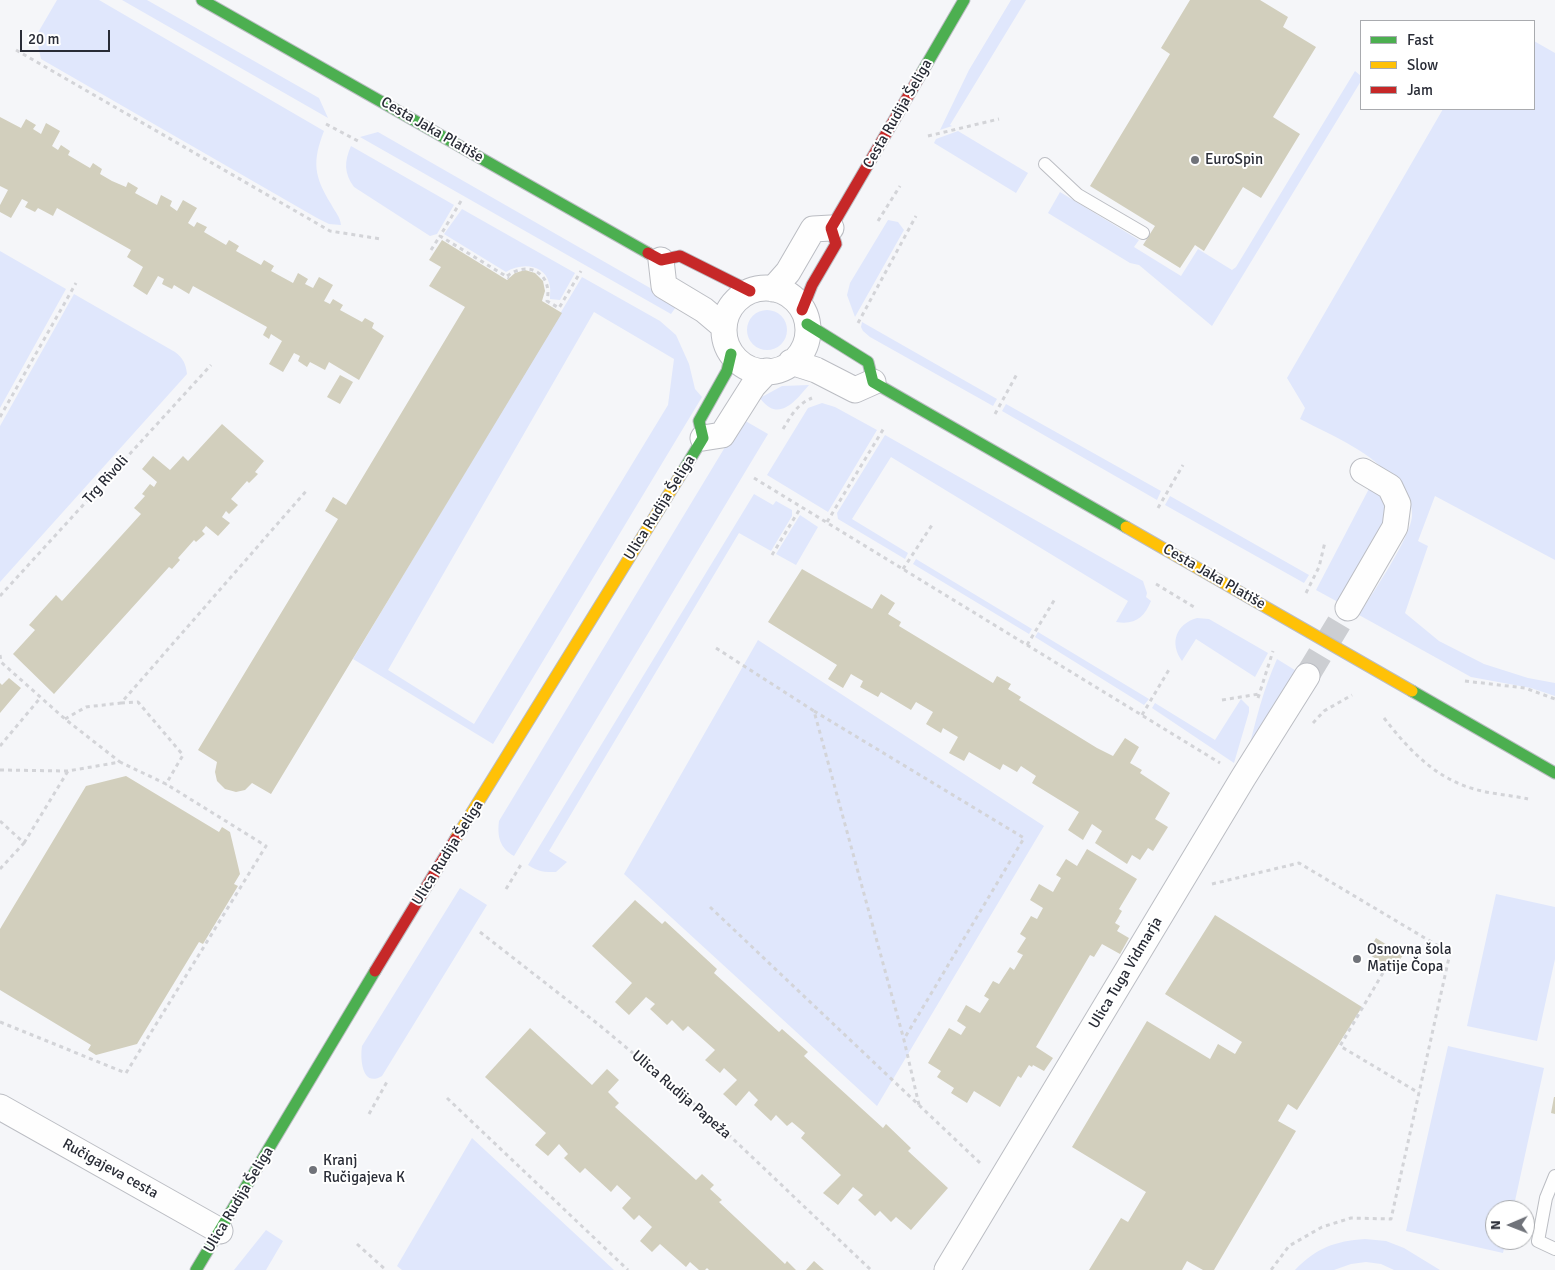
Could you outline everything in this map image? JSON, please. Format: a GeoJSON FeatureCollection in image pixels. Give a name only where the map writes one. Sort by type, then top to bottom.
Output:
{"type":"FeatureCollection","features":[{"type":"Feature","properties":{"kind":"street","name":"Cesta Jaka Platiše"},"geometry":{"type":"LineString","coordinates":[[202,0],[661,260]]}},
{"type":"Feature","properties":{"kind":"street","name":"Cesta Rudija Šeliga"},"geometry":{"type":"LineString","coordinates":[[830,228],[964,0]]}},
{"type":"Feature","properties":{"kind":"street"},"geometry":{"type":"LineString","coordinates":[[724,326],[698,306],[664,286],[661,260],[680,256],[762,290],[790,296],[800,305],[808,331],[805,345],[798,357],[792,362],[773,371],[759,372],[746,367],[731,354],[724,338],[726,314],[742,295],[762,290],[788,272],[813,229],[830,228],[836,244],[812,285],[804,317]]}},
{"type":"Feature","properties":{"kind":"street"},"geometry":{"type":"LineString","coordinates":[[792,362],[816,370],[855,390],[873,382],[868,362],[824,336],[804,317]]}},
{"type":"Feature","properties":{"kind":"street","name":"Ulica Rudija Šeliga"},"geometry":{"type":"LineString","coordinates":[[704,438],[699,421],[727,371],[731,354]]}},
{"type":"Feature","properties":{"kind":"street","name":"Ulica Rudija Šeliga"},"geometry":{"type":"LineString","coordinates":[[196,1270],[416,904],[704,438],[722,434],[754,386],[767,371]]}},
{"type":"Feature","properties":{"kind":"street","name":"Cesta Jaka Platiše"},"geometry":{"type":"LineString","coordinates":[[873,382],[1555,773]]}},
{"type":"Feature","properties":{"kind":"street"},"geometry":{"type":"LineString","coordinates":[[1348,608],[1395,527],[1398,504],[1390,487],[1363,472]]}},
{"type":"Feature","properties":{"kind":"street","name":"Ulica Tuga Vidmarja"},"geometry":{"type":"LineString","coordinates":[[947,1270],[1243,778],[1307,676]]}},
{"type":"Feature","properties":{"kind":"street","name":"Ručigajeva cesta"},"geometry":{"type":"LineString","coordinates":[[0,1107],[220,1231]]}},
{"type":"Feature","properties":{"kind":"lane"},"geometry":{"type":"LineString","coordinates":[[1045,164],[1078,195],[1143,233]]}},
{"type":"Feature","properties":{"kind":"lane"},"geometry":{"type":"LineString","coordinates":[[1555,1176],[1546,1198],[1538,1241],[1555,1249]]}},
{"type":"Feature","properties":{"kind":"path"},"geometry":{"type":"LineString","coordinates":[[16,50],[330,230],[381,239]]}},
{"type":"Feature","properties":{"kind":"path"},"geometry":{"type":"LineString","coordinates":[[928,136],[999,119]]}},
{"type":"Feature","properties":{"kind":"path"},"geometry":{"type":"LineString","coordinates":[[326,124],[358,141]]}},
{"type":"Feature","properties":{"kind":"path"},"geometry":{"type":"LineString","coordinates":[[878,221],[900,186]]}},
{"type":"Feature","properties":{"kind":"path"},"geometry":{"type":"LineString","coordinates":[[431,250],[461,201]]}},
{"type":"Feature","properties":{"kind":"path"},"geometry":{"type":"LineString","coordinates":[[858,324],[916,216]]}},
{"type":"Feature","properties":{"kind":"path"},"geometry":{"type":"LineString","coordinates":[[440,236],[508,277],[514,271],[525,268],[533,271],[547,281],[547,301],[558,308],[581,271]]}},
{"type":"Feature","properties":{"kind":"path"},"geometry":{"type":"LineString","coordinates":[[0,417],[76,283]]}},
{"type":"Feature","properties":{"kind":"path","name":"Trg Rivoli"},"geometry":{"type":"LineString","coordinates":[[0,596],[211,365]]}},
{"type":"Feature","properties":{"kind":"path"},"geometry":{"type":"LineString","coordinates":[[995,414],[1018,372]]}},
{"type":"Feature","properties":{"kind":"path"},"geometry":{"type":"LineString","coordinates":[[783,429],[794,412],[804,402],[814,397]]}},
{"type":"Feature","properties":{"kind":"path"},"geometry":{"type":"LineString","coordinates":[[827,522],[884,428]]}},
{"type":"Feature","properties":{"kind":"path"},"geometry":{"type":"LineString","coordinates":[[1158,508],[1183,464]]}},
{"type":"Feature","properties":{"kind":"path"},"geometry":{"type":"LineString","coordinates":[[754,478],[1243,778]]}},
{"type":"Feature","properties":{"kind":"path"},"geometry":{"type":"LineString","coordinates":[[121,703],[307,490]]}},
{"type":"Feature","properties":{"kind":"path"},"geometry":{"type":"LineString","coordinates":[[772,555],[801,506]]}},
{"type":"Feature","properties":{"kind":"path"},"geometry":{"type":"LineString","coordinates":[[903,569],[932,525]]}},
{"type":"Feature","properties":{"kind":"path"},"geometry":{"type":"LineString","coordinates":[[1306,593],[1319,567],[1325,542]]}},
{"type":"Feature","properties":{"kind":"path"},"geometry":{"type":"LineString","coordinates":[[1156,584],[1194,607]]}},
{"type":"Feature","properties":{"kind":"path"},"geometry":{"type":"LineString","coordinates":[[1027,645],[1055,599]]}},
{"type":"Feature","properties":{"kind":"path"},"geometry":{"type":"LineString","coordinates":[[716,648],[814,711],[1024,838],[904,1040]]}},
{"type":"Feature","properties":{"kind":"path"},"geometry":{"type":"LineString","coordinates":[[0,654],[1,662],[65,719],[120,762],[166,784],[266,846],[126,1073],[0,1022]]}},
{"type":"Feature","properties":{"kind":"path"},"geometry":{"type":"LineString","coordinates":[[1142,715],[1170,668]]}},
{"type":"Feature","properties":{"kind":"path"},"geometry":{"type":"LineString","coordinates":[[1465,681],[1525,688],[1555,699]]}},
{"type":"Feature","properties":{"kind":"path"},"geometry":{"type":"LineString","coordinates":[[1222,700],[1259,694]]}},
{"type":"Feature","properties":{"kind":"path"},"geometry":{"type":"LineString","coordinates":[[0,746],[41,697]]}},
{"type":"Feature","properties":{"kind":"path"},"geometry":{"type":"LineString","coordinates":[[65,719],[86,707],[138,702],[183,755],[166,784]]}},
{"type":"Feature","properties":{"kind":"path"},"geometry":{"type":"LineString","coordinates":[[814,711],[904,1040],[919,1105]]}},
{"type":"Feature","properties":{"kind":"path"},"geometry":{"type":"LineString","coordinates":[[1384,718],[1404,744],[1424,763],[1449,779],[1474,789],[1528,798]]}},
{"type":"Feature","properties":{"kind":"path"},"geometry":{"type":"LineString","coordinates":[[0,770],[68,771],[120,762]]}},
{"type":"Feature","properties":{"kind":"path"},"geometry":{"type":"LineString","coordinates":[[0,869],[24,843],[68,771]]}},
{"type":"Feature","properties":{"kind":"path"},"geometry":{"type":"LineString","coordinates":[[0,821],[24,843]]}},
{"type":"Feature","properties":{"kind":"path"},"geometry":{"type":"LineString","coordinates":[[506,889],[522,863]]}},
{"type":"Feature","properties":{"kind":"path"},"geometry":{"type":"LineString","coordinates":[[1174,893],[1299,863],[1450,953],[1391,1220],[1351,1218],[1322,1226],[1289,1246],[1271,1270]]}},
{"type":"Feature","properties":{"kind":"path"},"geometry":{"type":"LineString","coordinates":[[710,907],[1000,1182]]}},
{"type":"Feature","properties":{"kind":"path","name":"Ulica Rudija Papeža"},"geometry":{"type":"LineString","coordinates":[[480,932],[598,1024],[711,1118],[871,1270]]}},
{"type":"Feature","properties":{"kind":"path"},"geometry":{"type":"LineString","coordinates":[[1387,966],[1340,1046],[1419,1093]]}},
{"type":"Feature","properties":{"kind":"path"},"geometry":{"type":"LineString","coordinates":[[368,1114],[388,1080]]}},
{"type":"Feature","properties":{"kind":"path"},"geometry":{"type":"LineString","coordinates":[[447,1098],[628,1270]]}},
{"type":"Feature","properties":{"kind":"path"},"geometry":{"type":"LineString","coordinates":[[357,1244],[386,1270]]}},
{"type":"Feature","properties":{"kind":"shaded area"},"geometry":{"type":"Polygon","coordinates":[[[57,0],[99,0],[324,131],[316,160],[318,177],[341,225],[329,224],[317,218],[41,59],[36,36],[57,0]]]}},
{"type":"Feature","properties":{"kind":"shaded area"},"geometry":{"type":"Polygon","coordinates":[[[122,0],[147,0],[319,98],[328,118],[122,0]]]}},
{"type":"Feature","properties":{"kind":"shaded area"},"geometry":{"type":"Polygon","coordinates":[[[1011,0],[1026,0],[950,125],[952,126],[940,130],[969,70],[1011,0]]]}},
{"type":"Feature","properties":{"kind":"shaded area"},"geometry":{"type":"Polygon","coordinates":[[[1535,42],[1555,53],[1555,560],[1435,496],[1418,541],[1428,546],[1405,613],[1439,641],[1484,664],[1528,678],[1555,683],[1555,696],[1531,688],[1471,677],[1359,615],[1406,536],[1411,524],[1411,505],[1401,487],[1377,463],[1340,439],[1300,419],[1305,408],[1287,378],[1442,110],[1535,110],[1535,42]]]}},
{"type":"Feature","properties":{"kind":"shaded area"},"geometry":{"type":"Polygon","coordinates":[[[1355,71],[1360,75],[1360,83],[1212,326],[1139,265],[1130,263],[1048,213],[1060,192],[1139,240],[1134,247],[1181,276],[1198,249],[1232,270],[1236,267],[1355,71]]]}},
{"type":"Feature","properties":{"kind":"shaded area"},"geometry":{"type":"Polygon","coordinates":[[[958,131],[1028,173],[1016,193],[934,143],[936,139],[958,131]]]}},
{"type":"Feature","properties":{"kind":"shaded area"},"geometry":{"type":"Polygon","coordinates":[[[378,132],[678,304],[671,314],[360,137],[378,132]]]}},
{"type":"Feature","properties":{"kind":"shaded area"},"geometry":{"type":"Polygon","coordinates":[[[351,146],[454,205],[437,234],[430,236],[354,187],[348,177],[346,167],[351,146]]]}},
{"type":"Feature","properties":{"kind":"shaded area"},"geometry":{"type":"Polygon","coordinates":[[[462,209],[575,273],[560,300],[550,299],[550,287],[546,276],[537,268],[524,266],[506,272],[444,234],[462,209]]]}},
{"type":"Feature","properties":{"kind":"shaded area"},"geometry":{"type":"Polygon","coordinates":[[[888,220],[898,222],[904,230],[855,317],[847,295],[850,283],[888,220]]]}},
{"type":"Feature","properties":{"kind":"shaded area"},"geometry":{"type":"Polygon","coordinates":[[[0,251],[66,289],[0,408],[0,251]]]}},
{"type":"Feature","properties":{"kind":"shaded area"},"geometry":{"type":"Polygon","coordinates":[[[582,277],[660,321],[676,335],[689,364],[695,389],[702,397],[493,744],[353,659],[582,277]],[[594,312],[388,670],[474,724],[668,405],[674,359],[594,312]]]}},
{"type":"Feature","properties":{"kind":"shaded area"},"geometry":{"type":"Polygon","coordinates":[[[74,294],[175,352],[184,362],[187,374],[0,582],[0,426],[74,294]]]}},
{"type":"Feature","properties":{"kind":"shaded area"},"geometry":{"type":"Polygon","coordinates":[[[771,310],[778,313],[784,319],[787,330],[786,338],[778,347],[771,350],[763,350],[756,347],[748,338],[747,326],[750,319],[759,311],[771,310]]]}},
{"type":"Feature","properties":{"kind":"shaded area"},"geometry":{"type":"Polygon","coordinates":[[[862,322],[997,399],[993,406],[870,337],[863,331],[861,327],[862,322]]]}},
{"type":"Feature","properties":{"kind":"shaded area"},"geometry":{"type":"Polygon","coordinates":[[[809,385],[792,404],[781,409],[769,407],[760,398],[782,386],[809,385]]]}},
{"type":"Feature","properties":{"kind":"shaded area"},"geometry":{"type":"Polygon","coordinates":[[[822,403],[835,407],[877,430],[828,512],[767,475],[808,408],[822,403]]]}},
{"type":"Feature","properties":{"kind":"shaded area"},"geometry":{"type":"Polygon","coordinates":[[[1006,404],[1161,491],[1157,500],[1002,411],[1006,404]]]}},
{"type":"Feature","properties":{"kind":"shaded area"},"geometry":{"type":"Polygon","coordinates":[[[742,419],[768,434],[514,856],[500,842],[499,821],[742,419]]]}},
{"type":"Feature","properties":{"kind":"shaded area"},"geometry":{"type":"Polygon","coordinates":[[[885,435],[1143,581],[1147,593],[1146,597],[1151,601],[1145,612],[1134,621],[1116,622],[1128,601],[891,457],[852,519],[908,553],[905,559],[838,519],[837,513],[885,435]]]}},
{"type":"Feature","properties":{"kind":"shaded area"},"geometry":{"type":"Polygon","coordinates":[[[1372,483],[1385,494],[1387,519],[1338,602],[1316,590],[1372,483]]]}},
{"type":"Feature","properties":{"kind":"shaded area"},"geometry":{"type":"Polygon","coordinates":[[[754,494],[773,505],[776,501],[792,510],[792,516],[771,551],[739,533],[549,851],[567,862],[556,872],[542,871],[528,865],[754,494]]]}},
{"type":"Feature","properties":{"kind":"shaded area"},"geometry":{"type":"Polygon","coordinates":[[[1170,496],[1309,575],[1304,583],[1165,505],[1170,496]]]}},
{"type":"Feature","properties":{"kind":"shaded area"},"geometry":{"type":"Polygon","coordinates":[[[800,515],[818,527],[796,565],[776,554],[800,515]]]}},
{"type":"Feature","properties":{"kind":"shaded area"},"geometry":{"type":"Polygon","coordinates":[[[916,559],[1032,629],[1029,634],[913,564],[916,559]]]}},
{"type":"Feature","properties":{"kind":"shaded area"},"geometry":{"type":"Polygon","coordinates":[[[1197,618],[1209,619],[1268,653],[1255,677],[1196,639],[1182,661],[1176,648],[1175,641],[1177,635],[1184,625],[1197,618]]]}},
{"type":"Feature","properties":{"kind":"shaded area"},"geometry":{"type":"Polygon","coordinates":[[[1038,632],[1149,699],[1144,705],[1035,637],[1038,632]]]}},
{"type":"Feature","properties":{"kind":"shaded area"},"geometry":{"type":"Polygon","coordinates":[[[758,640],[1044,826],[877,1106],[624,874],[758,640]]]}},
{"type":"Feature","properties":{"kind":"shaded area"},"geometry":{"type":"Polygon","coordinates":[[[1277,659],[1298,672],[1247,756],[1263,695],[1277,659]]]}},
{"type":"Feature","properties":{"kind":"shaded area"},"geometry":{"type":"Polygon","coordinates":[[[1241,699],[1249,707],[1249,712],[1234,763],[1152,708],[1155,703],[1215,740],[1241,699]]]}},
{"type":"Feature","properties":{"kind":"shaded area"},"geometry":{"type":"Polygon","coordinates":[[[460,888],[487,905],[382,1076],[375,1079],[370,1078],[366,1075],[362,1064],[362,1046],[460,888]]]}},
{"type":"Feature","properties":{"kind":"shaded area"},"geometry":{"type":"Polygon","coordinates":[[[1496,894],[1555,907],[1555,959],[1537,1041],[1467,1026],[1496,894]]]}},
{"type":"Feature","properties":{"kind":"shaded area"},"geometry":{"type":"Polygon","coordinates":[[[1448,1046],[1544,1068],[1515,1200],[1485,1200],[1485,1249],[1406,1231],[1448,1046]]]}},
{"type":"Feature","properties":{"kind":"shaded area"},"geometry":{"type":"Polygon","coordinates":[[[472,1138],[614,1270],[402,1270],[397,1266],[472,1138]]]}},
{"type":"Feature","properties":{"kind":"shaded area"},"geometry":{"type":"Polygon","coordinates":[[[266,1230],[283,1241],[266,1270],[234,1270],[266,1230]]]}},
{"type":"Feature","properties":{"kind":"shaded area"},"geometry":{"type":"Polygon","coordinates":[[[1365,1239],[1386,1241],[1404,1248],[1440,1270],[1394,1270],[1381,1264],[1366,1262],[1351,1264],[1334,1270],[1295,1270],[1311,1256],[1327,1247],[1365,1239]]]}},
{"type":"Feature","properties":{"kind":"shaded area"},"geometry":{"type":"Polygon","coordinates":[[[1490,1250],[1504,1250],[1503,1253],[1490,1250]]]}},
{"type":"Feature","properties":{"kind":"building","name":"EuroSpin"},"geometry":{"type":"Polygon","coordinates":[[[1190,0],[1260,0],[1288,17],[1283,27],[1316,47],[1273,117],[1300,134],[1261,198],[1243,187],[1204,251],[1195,245],[1180,268],[1143,245],[1155,226],[1090,186],[1170,54],[1161,48],[1190,0]]]}},
{"type":"Feature","properties":{"kind":"building"},"geometry":{"type":"Polygon","coordinates":[[[0,117],[21,128],[26,119],[36,125],[33,129],[41,134],[46,123],[60,131],[52,146],[58,150],[61,145],[70,151],[68,155],[90,168],[93,163],[102,169],[100,174],[112,181],[126,187],[128,182],[138,188],[135,193],[157,205],[161,195],[172,201],[170,206],[177,211],[183,200],[197,208],[188,223],[194,227],[197,222],[207,227],[204,232],[226,245],[229,240],[239,246],[236,251],[261,265],[264,260],[274,266],[271,271],[293,283],[298,273],[308,279],[305,284],[313,288],[319,277],[333,285],[324,301],[330,304],[333,299],[343,305],[340,310],[362,322],[365,318],[374,323],[372,328],[384,336],[359,380],[329,362],[325,370],[310,362],[307,367],[298,361],[300,356],[294,353],[283,372],[269,364],[282,341],[271,334],[269,339],[263,335],[267,327],[193,286],[189,294],[174,285],[172,289],[162,284],[164,279],[158,276],[147,295],[133,286],[143,267],[127,257],[131,250],[57,208],[53,216],[38,208],[35,212],[25,207],[28,202],[22,199],[11,218],[0,212],[0,205],[8,190],[0,186],[0,117]]]}},
{"type":"Feature","properties":{"kind":"building"},"geometry":{"type":"Polygon","coordinates":[[[442,240],[507,280],[515,273],[525,270],[535,273],[543,281],[545,291],[542,301],[562,313],[271,794],[252,783],[245,790],[236,792],[225,789],[217,781],[215,772],[217,762],[198,750],[338,519],[325,511],[333,497],[346,505],[465,307],[429,286],[441,267],[429,260],[442,240]]]}},
{"type":"Feature","properties":{"kind":"building"},"geometry":{"type":"Polygon","coordinates":[[[340,375],[353,382],[340,404],[327,397],[340,375]]]}},
{"type":"Feature","properties":{"kind":"building"},"geometry":{"type":"Polygon","coordinates":[[[222,424],[264,461],[255,472],[258,474],[249,483],[247,481],[231,499],[238,505],[229,514],[226,511],[222,517],[230,523],[218,536],[206,526],[202,531],[205,534],[196,542],[194,540],[178,558],[180,560],[172,569],[169,567],[54,694],[13,654],[35,630],[29,625],[56,595],[62,601],[141,514],[134,508],[145,496],[142,494],[150,484],[154,487],[157,482],[142,469],[153,456],[170,470],[183,456],[188,461],[222,424]]]}},
{"type":"Feature","properties":{"kind":"building"},"geometry":{"type":"Polygon","coordinates":[[[802,569],[872,609],[881,594],[895,603],[888,614],[901,622],[899,626],[993,683],[997,676],[1011,684],[1008,689],[1021,697],[1019,700],[1097,748],[1113,756],[1125,738],[1139,747],[1130,763],[1142,770],[1140,773],[1170,793],[1155,819],[1168,827],[1153,851],[1148,848],[1140,860],[1132,855],[1127,864],[1095,843],[1102,831],[1092,824],[1083,840],[1068,830],[1079,812],[1032,783],[1036,776],[1021,766],[1017,772],[1003,764],[1000,770],[969,752],[964,761],[949,753],[958,737],[943,728],[941,733],[926,724],[933,712],[916,702],[911,710],[881,692],[878,697],[860,687],[863,681],[851,674],[843,688],[828,679],[837,665],[768,622],[802,569]]]}},
{"type":"Feature","properties":{"kind":"building"},"geometry":{"type":"Polygon","coordinates":[[[9,678],[21,688],[0,713],[0,683],[2,685],[9,678]]]}},
{"type":"Feature","properties":{"kind":"building"},"geometry":{"type":"Polygon","coordinates":[[[126,776],[219,832],[222,827],[230,832],[240,874],[234,884],[238,886],[203,944],[199,942],[137,1044],[96,1055],[88,1050],[91,1045],[0,990],[0,929],[86,786],[126,776]]]}},
{"type":"Feature","properties":{"kind":"building"},"geometry":{"type":"Polygon","coordinates":[[[1087,849],[1137,879],[1119,909],[1122,911],[1115,923],[1120,926],[1117,931],[1129,938],[1120,954],[1102,944],[1094,957],[1090,955],[1036,1047],[1053,1058],[1044,1071],[1029,1065],[1021,1078],[1018,1076],[1000,1107],[974,1091],[967,1103],[951,1093],[954,1088],[937,1077],[941,1071],[928,1063],[949,1028],[961,1035],[966,1027],[957,1021],[966,1005],[980,1013],[989,999],[984,996],[993,981],[999,984],[1010,967],[1014,970],[1023,955],[1017,952],[1026,938],[1020,934],[1031,916],[1037,919],[1043,908],[1030,900],[1039,884],[1053,892],[1061,878],[1056,875],[1066,859],[1077,866],[1087,849]]]}},
{"type":"Feature","properties":{"kind":"building"},"geometry":{"type":"Polygon","coordinates":[[[635,900],[662,924],[665,921],[717,969],[714,973],[779,1032],[782,1029],[808,1052],[804,1056],[883,1128],[886,1124],[911,1148],[908,1151],[948,1188],[911,1230],[896,1217],[891,1222],[880,1211],[875,1216],[858,1200],[863,1195],[853,1187],[838,1205],[823,1193],[841,1175],[801,1138],[805,1133],[792,1122],[787,1126],[776,1115],[771,1121],[754,1105],[758,1100],[749,1091],[736,1106],[723,1094],[737,1080],[724,1068],[720,1073],[705,1060],[715,1050],[688,1026],[683,1031],[672,1020],[667,1025],[650,1009],[655,1004],[646,997],[629,1015],[615,1002],[632,983],[592,946],[635,900]]]}},
{"type":"Feature","properties":{"kind":"building"},"geometry":{"type":"Polygon","coordinates":[[[1215,915],[1362,1007],[1297,1110],[1288,1104],[1278,1121],[1296,1131],[1214,1270],[1203,1270],[1187,1261],[1182,1270],[1089,1270],[1121,1218],[1128,1222],[1146,1192],[1072,1147],[1147,1021],[1210,1059],[1218,1044],[1235,1054],[1242,1042],[1165,994],[1215,915]]]}},
{"type":"Feature","properties":{"kind":"building"},"geometry":{"type":"Polygon","coordinates":[[[1376,938],[1403,955],[1393,970],[1367,953],[1376,938]]]}},
{"type":"Feature","properties":{"kind":"building"},"geometry":{"type":"Polygon","coordinates":[[[530,1028],[592,1085],[607,1069],[619,1080],[608,1092],[619,1103],[615,1107],[696,1180],[702,1174],[714,1185],[710,1189],[722,1200],[719,1202],[785,1264],[787,1261],[796,1270],[709,1270],[707,1268],[699,1270],[690,1262],[686,1267],[660,1244],[652,1252],[640,1241],[652,1227],[639,1215],[634,1220],[622,1208],[631,1198],[617,1185],[611,1192],[585,1168],[580,1173],[564,1158],[568,1154],[559,1144],[548,1156],[535,1145],[546,1133],[485,1077],[530,1028]]]}},
{"type":"Feature","properties":{"kind":"building"},"geometry":{"type":"Polygon","coordinates":[[[1555,1097],[1555,1114],[1551,1113],[1555,1097]]]}},
{"type":"Feature","properties":{"kind":"building"},"geometry":{"type":"Polygon","coordinates":[[[814,1261],[824,1270],[806,1270],[814,1261]]]}},
{"type":"Feature","properties":{"kind":"tunnel"},"geometry":{"type":"LineString","coordinates":[[1307,676],[1348,608]]}},
{"type":"Feature","properties":{"kind":"traffic: fast"},"geometry":{"type":"LineString","coordinates":[[202,0],[648,253]]}},
{"type":"Feature","properties":{"kind":"traffic: fast"},"geometry":{"type":"LineString","coordinates":[[921,74],[964,0]]}},
{"type":"Feature","properties":{"kind":"traffic: fast"},"geometry":{"type":"LineString","coordinates":[[807,324],[868,362],[873,382],[1126,527]]}},
{"type":"Feature","properties":{"kind":"traffic: fast"},"geometry":{"type":"LineString","coordinates":[[683,471],[703,438],[699,421],[727,371],[731,354]]}},
{"type":"Feature","properties":{"kind":"traffic: fast"},"geometry":{"type":"LineString","coordinates":[[1412,691],[1555,773]]}},
{"type":"Feature","properties":{"kind":"traffic: fast"},"geometry":{"type":"LineString","coordinates":[[196,1270],[375,971]]}},
{"type":"Feature","properties":{"kind":"traffic: slow"},"geometry":{"type":"LineString","coordinates":[[456,838],[683,471]]}},
{"type":"Feature","properties":{"kind":"traffic: slow"},"geometry":{"type":"LineString","coordinates":[[1126,527],[1412,691]]}},
{"type":"Feature","properties":{"kind":"traffic: jam"},"geometry":{"type":"LineString","coordinates":[[802,310],[812,285],[836,244],[831,228],[921,74]]}},
{"type":"Feature","properties":{"kind":"traffic: jam"},"geometry":{"type":"LineString","coordinates":[[648,253],[661,260],[680,256],[750,291]]}},
{"type":"Feature","properties":{"kind":"traffic: jam"},"geometry":{"type":"LineString","coordinates":[[375,971],[456,838]]}},
{"type":"Feature","properties":{"kind":"place","name":"EuroSpin"},"geometry":{"type":"Point","coordinates":[1195,160]}},
{"type":"Feature","properties":{"kind":"place","name":"Osnovna šola Matije Čopa"},"geometry":{"type":"Point","coordinates":[1357,959]}},
{"type":"Feature","properties":{"kind":"place","name":"Kranj Ručigajeva K"},"geometry":{"type":"Point","coordinates":[313,1170]}}]}
